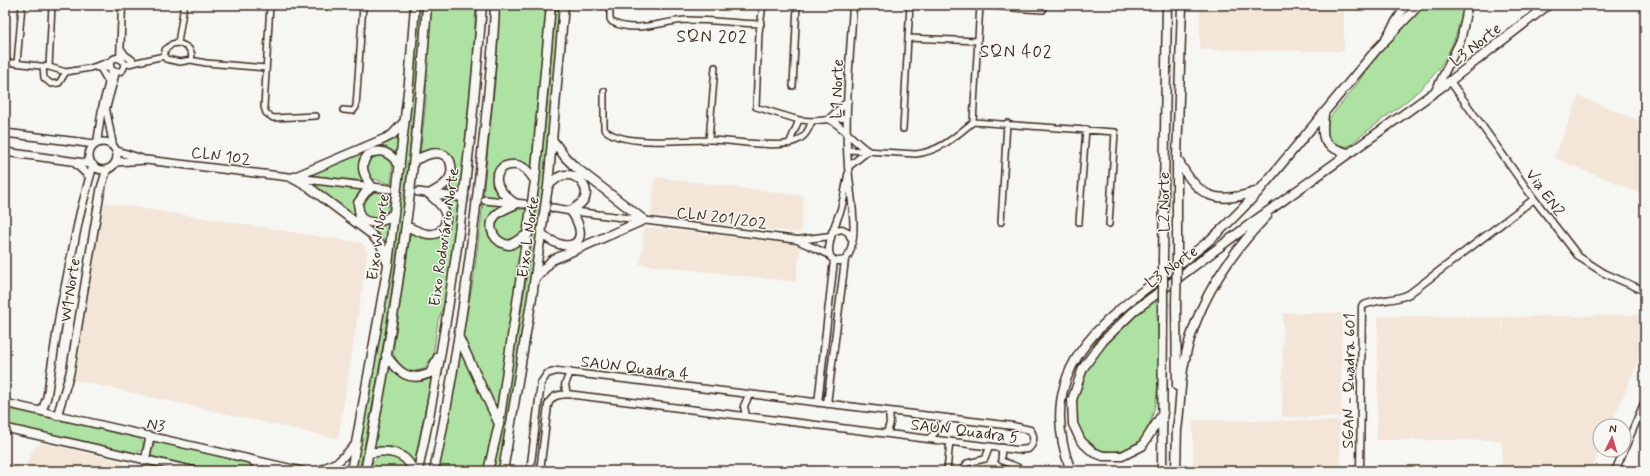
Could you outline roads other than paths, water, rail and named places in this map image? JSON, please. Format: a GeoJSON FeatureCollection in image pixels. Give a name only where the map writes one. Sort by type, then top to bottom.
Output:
{"type":"FeatureCollection","features":[{"type":"Feature","properties":{"kind":"main road","name":"Eixo W Norte"},"geometry":{"type":"LineString","coordinates":[[350,471],[357,443],[388,265],[405,121],[415,5]]}},
{"type":"Feature","properties":{"kind":"main road","name":"Eixo W Norte"},"geometry":{"type":"LineString","coordinates":[[365,471],[407,226],[415,160],[428,5]]}},
{"type":"Feature","properties":{"kind":"main road","name":"Eixo Rodoviário Norte"},"geometry":{"type":"LineString","coordinates":[[418,471],[443,345],[462,215],[477,73],[482,5]]}},
{"type":"Feature","properties":{"kind":"main road","name":"Eixo Rodoviário Norte"},"geometry":{"type":"LineString","coordinates":[[434,471],[459,337],[475,226],[490,81],[496,5]]}},
{"type":"Feature","properties":{"kind":"main road","name":"Eixo L Norte"},"geometry":{"type":"LineString","coordinates":[[499,424],[536,181],[552,5]]}},
{"type":"Feature","properties":{"kind":"main road","name":"Eixo L Norte"},"geometry":{"type":"LineString","coordinates":[[503,471],[535,278],[548,186],[564,5]]}},
{"type":"Feature","properties":{"kind":"main road","name":"L2 Norte"},"geometry":{"type":"LineString","coordinates":[[1162,471],[1163,259],[1167,5]]}},
{"type":"Feature","properties":{"kind":"main road","name":"L2 Norte"},"geometry":{"type":"LineString","coordinates":[[1176,471],[1177,158],[1182,5]]}},
{"type":"Feature","properties":{"kind":"main road","name":"L3 Norte"},"geometry":{"type":"LineString","coordinates":[[1377,49],[1406,5]]}},
{"type":"Feature","properties":{"kind":"main road","name":"L3 Norte"},"geometry":{"type":"LineString","coordinates":[[1071,471],[1060,436],[1059,417],[1061,394],[1066,374],[1075,357],[1106,320],[1202,247],[1259,191],[1377,49],[1419,5]]}},
{"type":"Feature","properties":{"kind":"main road","name":"L3 Norte"},"geometry":{"type":"LineString","coordinates":[[1436,90],[1461,39],[1468,5]]}},
{"type":"Feature","properties":{"kind":"main road","name":"L3 Norte"},"geometry":{"type":"LineString","coordinates":[[1163,413],[1142,446],[1122,456],[1103,456],[1093,452],[1081,441],[1075,432],[1073,424],[1072,400],[1076,384],[1087,362],[1103,341],[1119,324],[1253,222],[1450,81],[1548,5]]}},
{"type":"Feature","properties":{"kind":"main road"},"geometry":{"type":"LineString","coordinates":[[1324,114],[1322,130],[1326,143],[1336,150],[1348,153]]}},
{"type":"Feature","properties":{"kind":"main road"},"geometry":{"type":"LineString","coordinates":[[292,178],[392,135],[405,121]]}},
{"type":"Feature","properties":{"kind":"main road"},"geometry":{"type":"LineString","coordinates":[[5,133],[96,144],[108,142],[115,148],[116,162],[107,169],[99,169],[93,165],[72,161],[5,152]]}},
{"type":"Feature","properties":{"kind":"main road"},"geometry":{"type":"LineString","coordinates":[[535,278],[552,260],[644,220],[574,166],[552,139]]}},
{"type":"Feature","properties":{"kind":"main road"},"geometry":{"type":"LineString","coordinates":[[93,165],[89,155],[96,144]]}},
{"type":"Feature","properties":{"kind":"main road","name":"CLN 102"},"geometry":{"type":"LineString","coordinates":[[115,148],[146,160]]}},
{"type":"Feature","properties":{"kind":"main road"},"geometry":{"type":"LineString","coordinates":[[394,213],[381,222],[375,224],[370,223],[360,217],[358,202],[365,193],[372,188],[363,172],[363,163],[368,155],[373,152],[383,151],[389,154],[400,166]]}},
{"type":"Feature","properties":{"kind":"main road"},"geometry":{"type":"LineString","coordinates":[[415,160],[432,153],[437,153],[444,155],[450,161],[452,173],[448,182],[429,194]]}},
{"type":"Feature","properties":{"kind":"main road"},"geometry":{"type":"LineString","coordinates":[[1177,158],[1194,183],[1215,198],[1234,198],[1259,191]]}},
{"type":"Feature","properties":{"kind":"main road","name":"CLN 102"},"geometry":{"type":"LineString","coordinates":[[116,162],[146,160],[389,189]]}},
{"type":"Feature","properties":{"kind":"main road"},"geometry":{"type":"LineString","coordinates":[[72,161],[89,176]]}},
{"type":"Feature","properties":{"kind":"main road","name":"W1 Norte"},"geometry":{"type":"LineString","coordinates":[[42,411],[47,397],[60,312],[86,185],[93,165]]}},
{"type":"Feature","properties":{"kind":"main road"},"geometry":{"type":"LineString","coordinates":[[520,204],[500,190],[497,180],[499,171],[508,165],[521,165],[526,168],[536,181]]}},
{"type":"Feature","properties":{"kind":"main road","name":"W1 Norte"},"geometry":{"type":"LineString","coordinates":[[57,416],[70,373],[101,188],[107,169]]}},
{"type":"Feature","properties":{"kind":"main road"},"geometry":{"type":"LineString","coordinates":[[548,186],[556,179],[566,175],[580,179],[584,186],[586,194],[582,203],[572,211],[554,208]]}},
{"type":"Feature","properties":{"kind":"main road"},"geometry":{"type":"LineString","coordinates":[[292,178],[310,188],[376,238],[381,245],[388,265]]}},
{"type":"Feature","properties":{"kind":"main road"},"geometry":{"type":"LineString","coordinates":[[86,185],[101,188]]}},
{"type":"Feature","properties":{"kind":"main road"},"geometry":{"type":"LineString","coordinates":[[418,192],[458,197]]}},
{"type":"Feature","properties":{"kind":"main road"},"geometry":{"type":"LineString","coordinates":[[407,226],[420,233],[431,234],[439,232],[444,227],[446,217],[444,210],[429,194]]}},
{"type":"Feature","properties":{"kind":"main road"},"geometry":{"type":"LineString","coordinates":[[485,200],[520,204]]}},
{"type":"Feature","properties":{"kind":"main road"},"geometry":{"type":"LineString","coordinates":[[520,204],[497,213],[491,226],[493,236],[500,243],[510,245],[528,234]]}},
{"type":"Feature","properties":{"kind":"main road"},"geometry":{"type":"LineString","coordinates":[[1177,430],[1187,348],[1206,298],[1230,258],[1279,204]]}},
{"type":"Feature","properties":{"kind":"main road"},"geometry":{"type":"LineString","coordinates":[[541,233],[559,245],[569,245],[575,242],[579,238],[581,230],[572,211]]}},
{"type":"Feature","properties":{"kind":"main road"},"geometry":{"type":"LineString","coordinates":[[459,337],[499,424],[488,471]]}},
{"type":"Feature","properties":{"kind":"main road"},"geometry":{"type":"LineString","coordinates":[[386,355],[399,371],[417,377],[430,373],[443,345]]}},
{"type":"Feature","properties":{"kind":"main road"},"geometry":{"type":"LineString","coordinates":[[47,397],[62,399]]}},
{"type":"Feature","properties":{"kind":"main road","name":"N3"},"geometry":{"type":"LineString","coordinates":[[5,403],[302,471]]}},
{"type":"Feature","properties":{"kind":"main road"},"geometry":{"type":"LineString","coordinates":[[5,428],[145,461],[167,464],[196,471]]}},
{"type":"Feature","properties":{"kind":"main road"},"geometry":{"type":"LineString","coordinates":[[145,461],[150,437]]}},
{"type":"Feature","properties":{"kind":"main road"},"geometry":{"type":"LineString","coordinates":[[318,471],[339,461],[357,443]]}},
{"type":"Feature","properties":{"kind":"main road"},"geometry":{"type":"LineString","coordinates":[[369,453],[386,451],[396,453],[406,459],[414,471]]}},
{"type":"Feature","properties":{"kind":"main road"},"geometry":{"type":"LineString","coordinates":[[252,460],[262,471]]}},
{"type":"Feature","properties":{"kind":"street"},"geometry":{"type":"LineString","coordinates":[[17,63],[22,5]]}},
{"type":"Feature","properties":{"kind":"street"},"geometry":{"type":"LineString","coordinates":[[49,67],[52,5]]}},
{"type":"Feature","properties":{"kind":"street"},"geometry":{"type":"LineString","coordinates":[[96,144],[108,82],[116,64],[122,5]]}},
{"type":"Feature","properties":{"kind":"street"},"geometry":{"type":"LineString","coordinates":[[178,43],[184,5]]}},
{"type":"Feature","properties":{"kind":"street"},"geometry":{"type":"LineString","coordinates":[[270,5],[264,107],[269,116],[273,118],[316,116]]}},
{"type":"Feature","properties":{"kind":"street"},"geometry":{"type":"LineString","coordinates":[[343,110],[353,111],[356,107],[363,5]]}},
{"type":"Feature","properties":{"kind":"street"},"geometry":{"type":"LineString","coordinates":[[610,5],[610,19],[612,22],[628,27],[642,27],[685,20],[761,24]]}},
{"type":"Feature","properties":{"kind":"street"},"geometry":{"type":"LineString","coordinates":[[763,5],[756,107],[799,120],[812,121],[847,118]]}},
{"type":"Feature","properties":{"kind":"street"},"geometry":{"type":"LineString","coordinates":[[793,86],[797,5]]}},
{"type":"Feature","properties":{"kind":"street","name":"L1 Norte"},"geometry":{"type":"LineString","coordinates":[[852,239],[853,213],[848,175],[847,118],[853,5]]}},
{"type":"Feature","properties":{"kind":"street"},"geometry":{"type":"LineString","coordinates":[[903,129],[910,5]]}},
{"type":"Feature","properties":{"kind":"street"},"geometry":{"type":"LineString","coordinates":[[973,122],[980,5],[1026,7],[1043,10]]}},
{"type":"Feature","properties":{"kind":"street"},"geometry":{"type":"LineString","coordinates":[[115,148],[106,109],[120,48],[120,32]]}},
{"type":"Feature","properties":{"kind":"street"},"geometry":{"type":"LineString","coordinates":[[908,38],[978,41]]}},
{"type":"Feature","properties":{"kind":"street"},"geometry":{"type":"LineString","coordinates":[[164,56],[165,50],[168,47],[178,43],[184,45],[190,50],[192,54],[191,60]]}},
{"type":"Feature","properties":{"kind":"street"},"geometry":{"type":"LineString","coordinates":[[120,48],[125,55],[132,60]]}},
{"type":"Feature","properties":{"kind":"street"},"geometry":{"type":"LineString","coordinates":[[5,62],[49,67],[66,72],[164,56]]}},
{"type":"Feature","properties":{"kind":"street"},"geometry":{"type":"LineString","coordinates":[[164,56],[166,59],[174,62],[191,60],[206,63],[266,68]]}},
{"type":"Feature","properties":{"kind":"street"},"geometry":{"type":"LineString","coordinates":[[90,68],[100,68],[132,60],[147,59]]}},
{"type":"Feature","properties":{"kind":"street"},"geometry":{"type":"LineString","coordinates":[[43,67],[44,78],[51,84],[59,83],[66,72]]}},
{"type":"Feature","properties":{"kind":"street"},"geometry":{"type":"LineString","coordinates":[[709,140],[715,67]]}},
{"type":"Feature","properties":{"kind":"street"},"geometry":{"type":"LineString","coordinates":[[100,68],[108,82]]}},
{"type":"Feature","properties":{"kind":"street","name":"Via EN2"},"geometry":{"type":"LineString","coordinates":[[1450,81],[1534,199],[1579,257],[1604,273],[1645,291]]}},
{"type":"Feature","properties":{"kind":"street"},"geometry":{"type":"LineString","coordinates":[[604,91],[604,129],[613,136],[637,140],[679,142],[709,140],[789,144],[803,138],[812,121]]}},
{"type":"Feature","properties":{"kind":"street"},"geometry":{"type":"LineString","coordinates":[[829,119],[848,102]]}},
{"type":"Feature","properties":{"kind":"street"},"geometry":{"type":"LineString","coordinates":[[829,119],[839,125],[868,151]]}},
{"type":"Feature","properties":{"kind":"street"},"geometry":{"type":"LineString","coordinates":[[789,144],[799,120]]}},
{"type":"Feature","properties":{"kind":"street"},"geometry":{"type":"LineString","coordinates":[[848,150],[916,154],[926,153],[935,150],[950,141],[973,122],[1007,123],[1115,132],[1109,224]]}},
{"type":"Feature","properties":{"kind":"street"},"geometry":{"type":"LineString","coordinates":[[1001,222],[1007,123]]}},
{"type":"Feature","properties":{"kind":"street"},"geometry":{"type":"LineString","coordinates":[[1079,222],[1086,129]]}},
{"type":"Feature","properties":{"kind":"street"},"geometry":{"type":"LineString","coordinates":[[848,168],[868,151]]}},
{"type":"Feature","properties":{"kind":"street","name":"L1 Norte"},"geometry":{"type":"LineString","coordinates":[[832,234],[844,196],[848,175]]}},
{"type":"Feature","properties":{"kind":"street","name":"SGAN - Quadra 601"},"geometry":{"type":"LineString","coordinates":[[1360,471],[1362,306],[1380,300],[1401,298],[1409,294],[1534,199]]}},
{"type":"Feature","properties":{"kind":"street","name":"CLN 201/202"},"geometry":{"type":"LineString","coordinates":[[572,211],[798,240],[832,234]]}},
{"type":"Feature","properties":{"kind":"street"},"geometry":{"type":"LineString","coordinates":[[818,403],[832,257],[829,242],[832,234],[842,229],[848,232],[852,239],[849,256],[845,260],[827,404]]}},
{"type":"Feature","properties":{"kind":"street","name":"CLN 201/202"},"geometry":{"type":"LineString","coordinates":[[798,240],[832,257]]}},
{"type":"Feature","properties":{"kind":"street"},"geometry":{"type":"LineString","coordinates":[[832,257],[845,260]]}},
{"type":"Feature","properties":{"kind":"street","name":"SAUN Quadra 4"},"geometry":{"type":"LineString","coordinates":[[530,471],[542,383],[547,374],[554,372],[570,372],[818,403]]}},
{"type":"Feature","properties":{"kind":"street"},"geometry":{"type":"LineString","coordinates":[[567,394],[565,385],[570,372]]}},
{"type":"Feature","properties":{"kind":"street"},"geometry":{"type":"LineString","coordinates":[[540,471],[548,405],[553,397],[567,394],[746,416],[744,406],[749,395]]}},
{"type":"Feature","properties":{"kind":"street"},"geometry":{"type":"LineString","coordinates":[[1615,471],[1645,401]]}},
{"type":"Feature","properties":{"kind":"street","name":"SAUN Quadra 5"},"geometry":{"type":"LineString","coordinates":[[746,416],[1017,450],[1028,449],[1033,443],[1033,434],[1026,428],[818,403]]}},
{"type":"Feature","properties":{"kind":"street"},"geometry":{"type":"LineString","coordinates":[[887,434],[890,423],[890,412]]}},
{"type":"Feature","properties":{"kind":"street"},"geometry":{"type":"LineString","coordinates":[[929,439],[948,418]]}},
{"type":"Feature","properties":{"kind":"street"},"geometry":{"type":"LineString","coordinates":[[947,471],[950,441]]}},
{"type":"Feature","properties":{"kind":"street"},"geometry":{"type":"LineString","coordinates":[[962,471],[967,463],[985,459],[990,446]]}},
{"type":"Feature","properties":{"kind":"street"},"geometry":{"type":"LineString","coordinates":[[1002,447],[1001,460],[1005,463],[1020,467],[1023,471]]}},
{"type":"Feature","properties":{"kind":"tunnel"},"geometry":{"type":"LineString","coordinates":[[389,189],[418,192]]}},
{"type":"Feature","properties":{"kind":"tunnel"},"geometry":{"type":"LineString","coordinates":[[458,197],[482,200]]}},
{"type":"Feature","properties":{"kind":"tunnel"},"geometry":{"type":"LineString","coordinates":[[526,205],[549,208]]}},
{"type":"Feature","properties":{"kind":"district","name":"SQN 202"},"geometry":{"type":"Point","coordinates":[712,36]}},
{"type":"Feature","properties":{"kind":"district","name":"SQN 402"},"geometry":{"type":"Point","coordinates":[1016,51]}}]}
